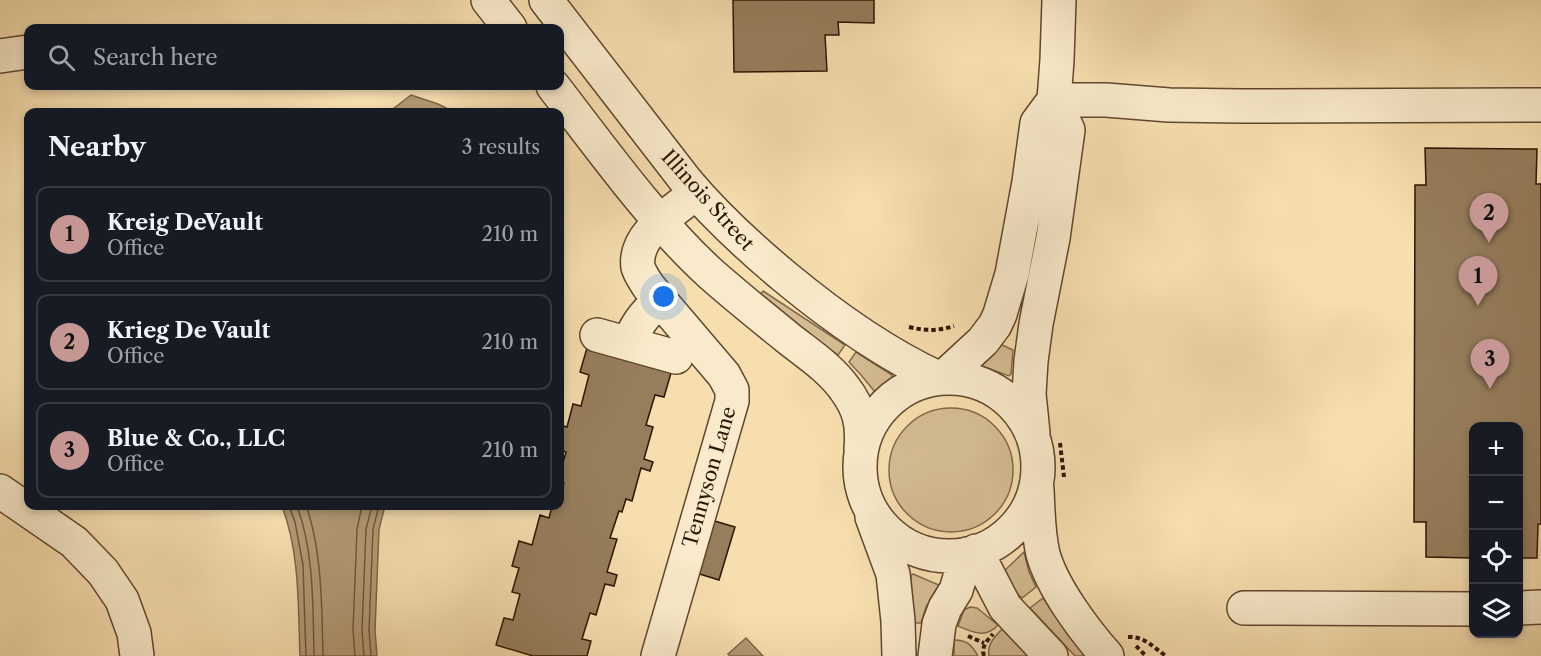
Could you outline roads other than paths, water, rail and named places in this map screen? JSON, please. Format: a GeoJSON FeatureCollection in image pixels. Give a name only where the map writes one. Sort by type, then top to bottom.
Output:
{"type":"FeatureCollection","features":[{"type":"Feature","properties":{"kind":"street"},"geometry":{"type":"LineString","coordinates":[[488,0],[507,24]]}},
{"type":"Feature","properties":{"kind":"street","name":"Illinois Street"},"geometry":{"type":"LineString","coordinates":[[546,0],[696,193],[741,240],[844,323],[894,356],[940,378]]}},
{"type":"Feature","properties":{"kind":"street"},"geometry":{"type":"LineString","coordinates":[[1059,0],[1054,100],[1068,130],[1053,238],[1036,324],[1029,394],[1046,437],[1038,460],[1050,482],[1040,538],[1048,570],[1056,586],[1094,641],[1117,646]]}},
{"type":"Feature","properties":{"kind":"street"},"geometry":{"type":"LineString","coordinates":[[0,56],[24,53]]}},
{"type":"Feature","properties":{"kind":"street"},"geometry":{"type":"LineString","coordinates":[[556,90],[603,150],[693,256],[735,295],[820,362],[848,392],[860,414],[862,433],[859,469],[862,488],[893,574],[900,656]]}},
{"type":"Feature","properties":{"kind":"street"},"geometry":{"type":"LineString","coordinates":[[1054,100],[1106,100],[1169,105],[1541,105]]}},
{"type":"Feature","properties":{"kind":"street"},"geometry":{"type":"LineString","coordinates":[[940,378],[983,341],[995,325],[1012,274],[1037,123],[1054,100]]}},
{"type":"Feature","properties":{"kind":"street","name":"Tennyson Lane"},"geometry":{"type":"LineString","coordinates":[[658,656],[732,401],[732,390],[724,375],[655,293],[638,267],[644,238],[661,220],[696,193]]}},
{"type":"Feature","properties":{"kind":"street"},"geometry":{"type":"LineString","coordinates":[[629,344],[633,332],[655,293],[663,270],[693,256]]}},
{"type":"Feature","properties":{"kind":"street"},"geometry":{"type":"LineString","coordinates":[[597,335],[676,357]]}},
{"type":"Feature","properties":{"kind":"street"},"geometry":{"type":"LineString","coordinates":[[859,469],[866,432],[875,416],[903,391],[920,383],[940,378],[966,379],[999,393],[1016,409],[1029,428],[1046,437]]}},
{"type":"Feature","properties":{"kind":"street"},"geometry":{"type":"LineString","coordinates":[[869,507],[880,524],[895,538],[912,548],[931,554],[949,556],[971,552],[999,540],[1015,527],[1031,500],[1050,482]]}},
{"type":"Feature","properties":{"kind":"street"},"geometry":{"type":"LineString","coordinates":[[0,491],[24,508]]}},
{"type":"Feature","properties":{"kind":"street"},"geometry":{"type":"LineString","coordinates":[[28,510],[74,542],[103,572],[122,600],[134,633],[137,656]]}},
{"type":"Feature","properties":{"kind":"street"},"geometry":{"type":"LineString","coordinates":[[935,656],[939,624],[971,552]]}},
{"type":"Feature","properties":{"kind":"street"},"geometry":{"type":"LineString","coordinates":[[971,552],[1005,607],[1051,656]]}},
{"type":"Feature","properties":{"kind":"street"},"geometry":{"type":"LineString","coordinates":[[1523,608],[1541,607]]}},
{"type":"Feature","properties":{"kind":"street"},"geometry":{"type":"LineString","coordinates":[[1245,608],[1469,609]]}},
{"type":"Feature","properties":{"kind":"water"},"geometry":{"type":"Polygon","coordinates":[[[411,95],[446,108],[394,108],[411,95]]]}},
{"type":"Feature","properties":{"kind":"water"},"geometry":{"type":"Polygon","coordinates":[[[283,510],[384,510],[379,529],[375,631],[377,656],[300,656],[295,561],[283,510]]]}},
{"type":"Feature","properties":{"kind":"water"},"geometry":{"type":"Polygon","coordinates":[[[746,638],[763,656],[730,656],[728,654],[746,638]]]}},
{"type":"Feature","properties":{"kind":"place","name":"Krieg De Vault"},"geometry":{"type":"Point","coordinates":[1489,243]}},
{"type":"Feature","properties":{"kind":"place","name":"Kreig DeVault"},"geometry":{"type":"Point","coordinates":[1478,306]}},
{"type":"Feature","properties":{"kind":"place","name":"Blue & Co., LLC"},"geometry":{"type":"Point","coordinates":[1490,389]}}]}
